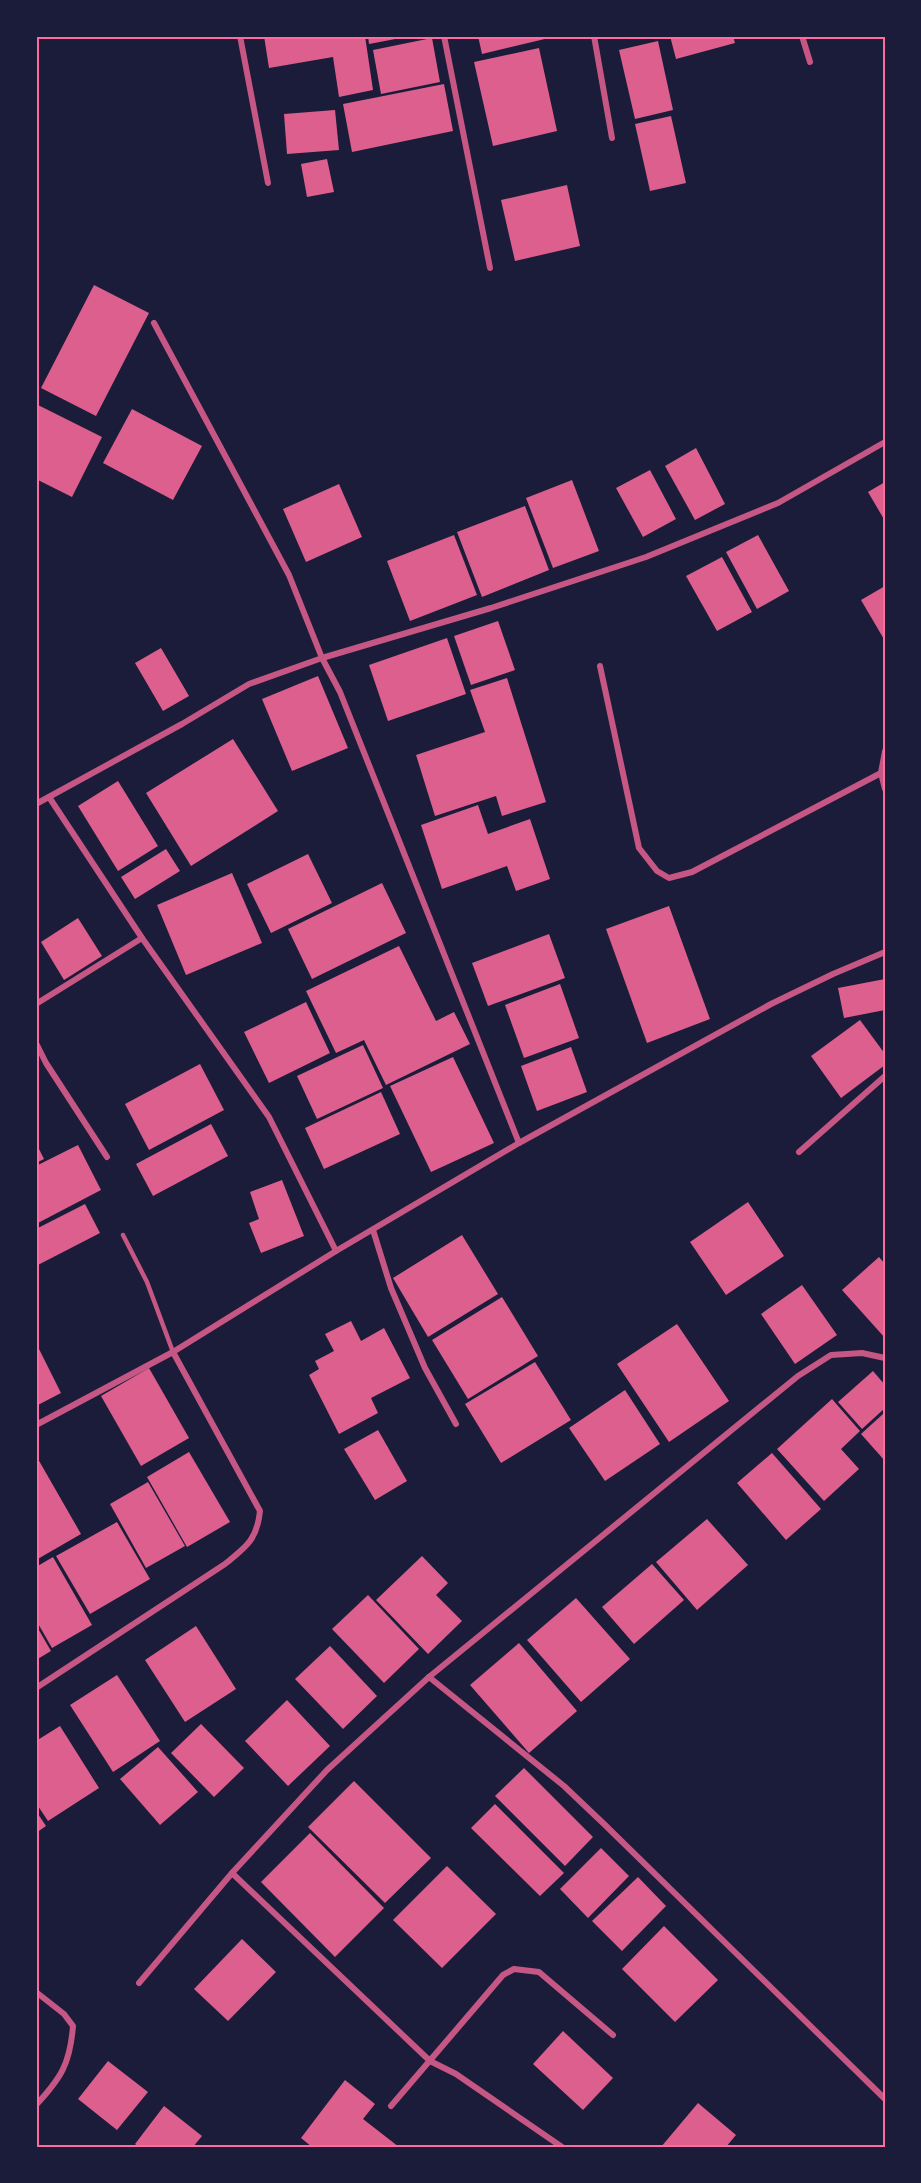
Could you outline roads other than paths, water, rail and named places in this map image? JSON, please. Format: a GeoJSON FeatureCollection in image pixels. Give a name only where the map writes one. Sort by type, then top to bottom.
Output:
{"type":"FeatureCollection","features":[{"type":"Feature","properties":{"kind":"street"},"geometry":{"type":"LineString","coordinates":[[240,36],[268,183]]}},
{"type":"Feature","properties":{"kind":"street"},"geometry":{"type":"LineString","coordinates":[[444,36],[490,268]]}},
{"type":"Feature","properties":{"kind":"street"},"geometry":{"type":"LineString","coordinates":[[594,36],[612,138]]}},
{"type":"Feature","properties":{"kind":"street"},"geometry":{"type":"LineString","coordinates":[[802,36],[810,63]]}},
{"type":"Feature","properties":{"kind":"street"},"geometry":{"type":"LineString","coordinates":[[154,322],[289,576],[322,658],[340,692],[519,1143]]}},
{"type":"Feature","properties":{"kind":"street"},"geometry":{"type":"LineString","coordinates":[[36,804],[182,724],[249,684],[322,658],[491,608],[646,557],[778,503],[885,442]]}},
{"type":"Feature","properties":{"kind":"street"},"geometry":{"type":"LineString","coordinates":[[600,666],[639,848],[657,871],[669,878],[692,873],[882,773]]}},
{"type":"Feature","properties":{"kind":"street"},"geometry":{"type":"LineString","coordinates":[[885,751],[882,773],[885,789]]}},
{"type":"Feature","properties":{"kind":"street"},"geometry":{"type":"LineString","coordinates":[[49,797],[142,938],[268,1117],[336,1251]]}},
{"type":"Feature","properties":{"kind":"street"},"geometry":{"type":"LineString","coordinates":[[36,1004],[142,938]]}},
{"type":"Feature","properties":{"kind":"street"},"geometry":{"type":"LineString","coordinates":[[36,1425],[173,1352],[336,1251],[519,1143],[771,1004],[832,974],[885,952]]}},
{"type":"Feature","properties":{"kind":"street"},"geometry":{"type":"LineString","coordinates":[[36,1043],[46,1063],[107,1158]]}},
{"type":"Feature","properties":{"kind":"street"},"geometry":{"type":"LineString","coordinates":[[799,1152],[885,1076]]}},
{"type":"Feature","properties":{"kind":"street"},"geometry":{"type":"LineString","coordinates":[[373,1230],[391,1288],[425,1368],[456,1424]]}},
{"type":"Feature","properties":{"kind":"street"},"geometry":{"type":"LineString","coordinates":[[36,1688],[225,1564],[248,1545],[258,1527],[260,1511],[173,1352]]}},
{"type":"Feature","properties":{"kind":"street"},"geometry":{"type":"LineString","coordinates":[[138,1983],[232,1873],[327,1770],[429,1677],[798,1376],[831,1355],[861,1353],[885,1358]]}},
{"type":"Feature","properties":{"kind":"street"},"geometry":{"type":"LineString","coordinates":[[429,1677],[564,1786],[885,2099]]}},
{"type":"Feature","properties":{"kind":"street"},"geometry":{"type":"LineString","coordinates":[[232,1873],[430,2061],[456,2074],[561,2147]]}},
{"type":"Feature","properties":{"kind":"street"},"geometry":{"type":"LineString","coordinates":[[391,2106],[503,1975],[514,1969],[539,1972],[613,2036]]}},
{"type":"Feature","properties":{"kind":"street"},"geometry":{"type":"LineString","coordinates":[[36,1992],[64,2014],[73,2026],[71,2050],[65,2069],[36,2105]]}},
{"type":"Feature","properties":{"kind":"lane"},"geometry":{"type":"LineString","coordinates":[[123,1235],[147,1282],[173,1352]]}}]}
